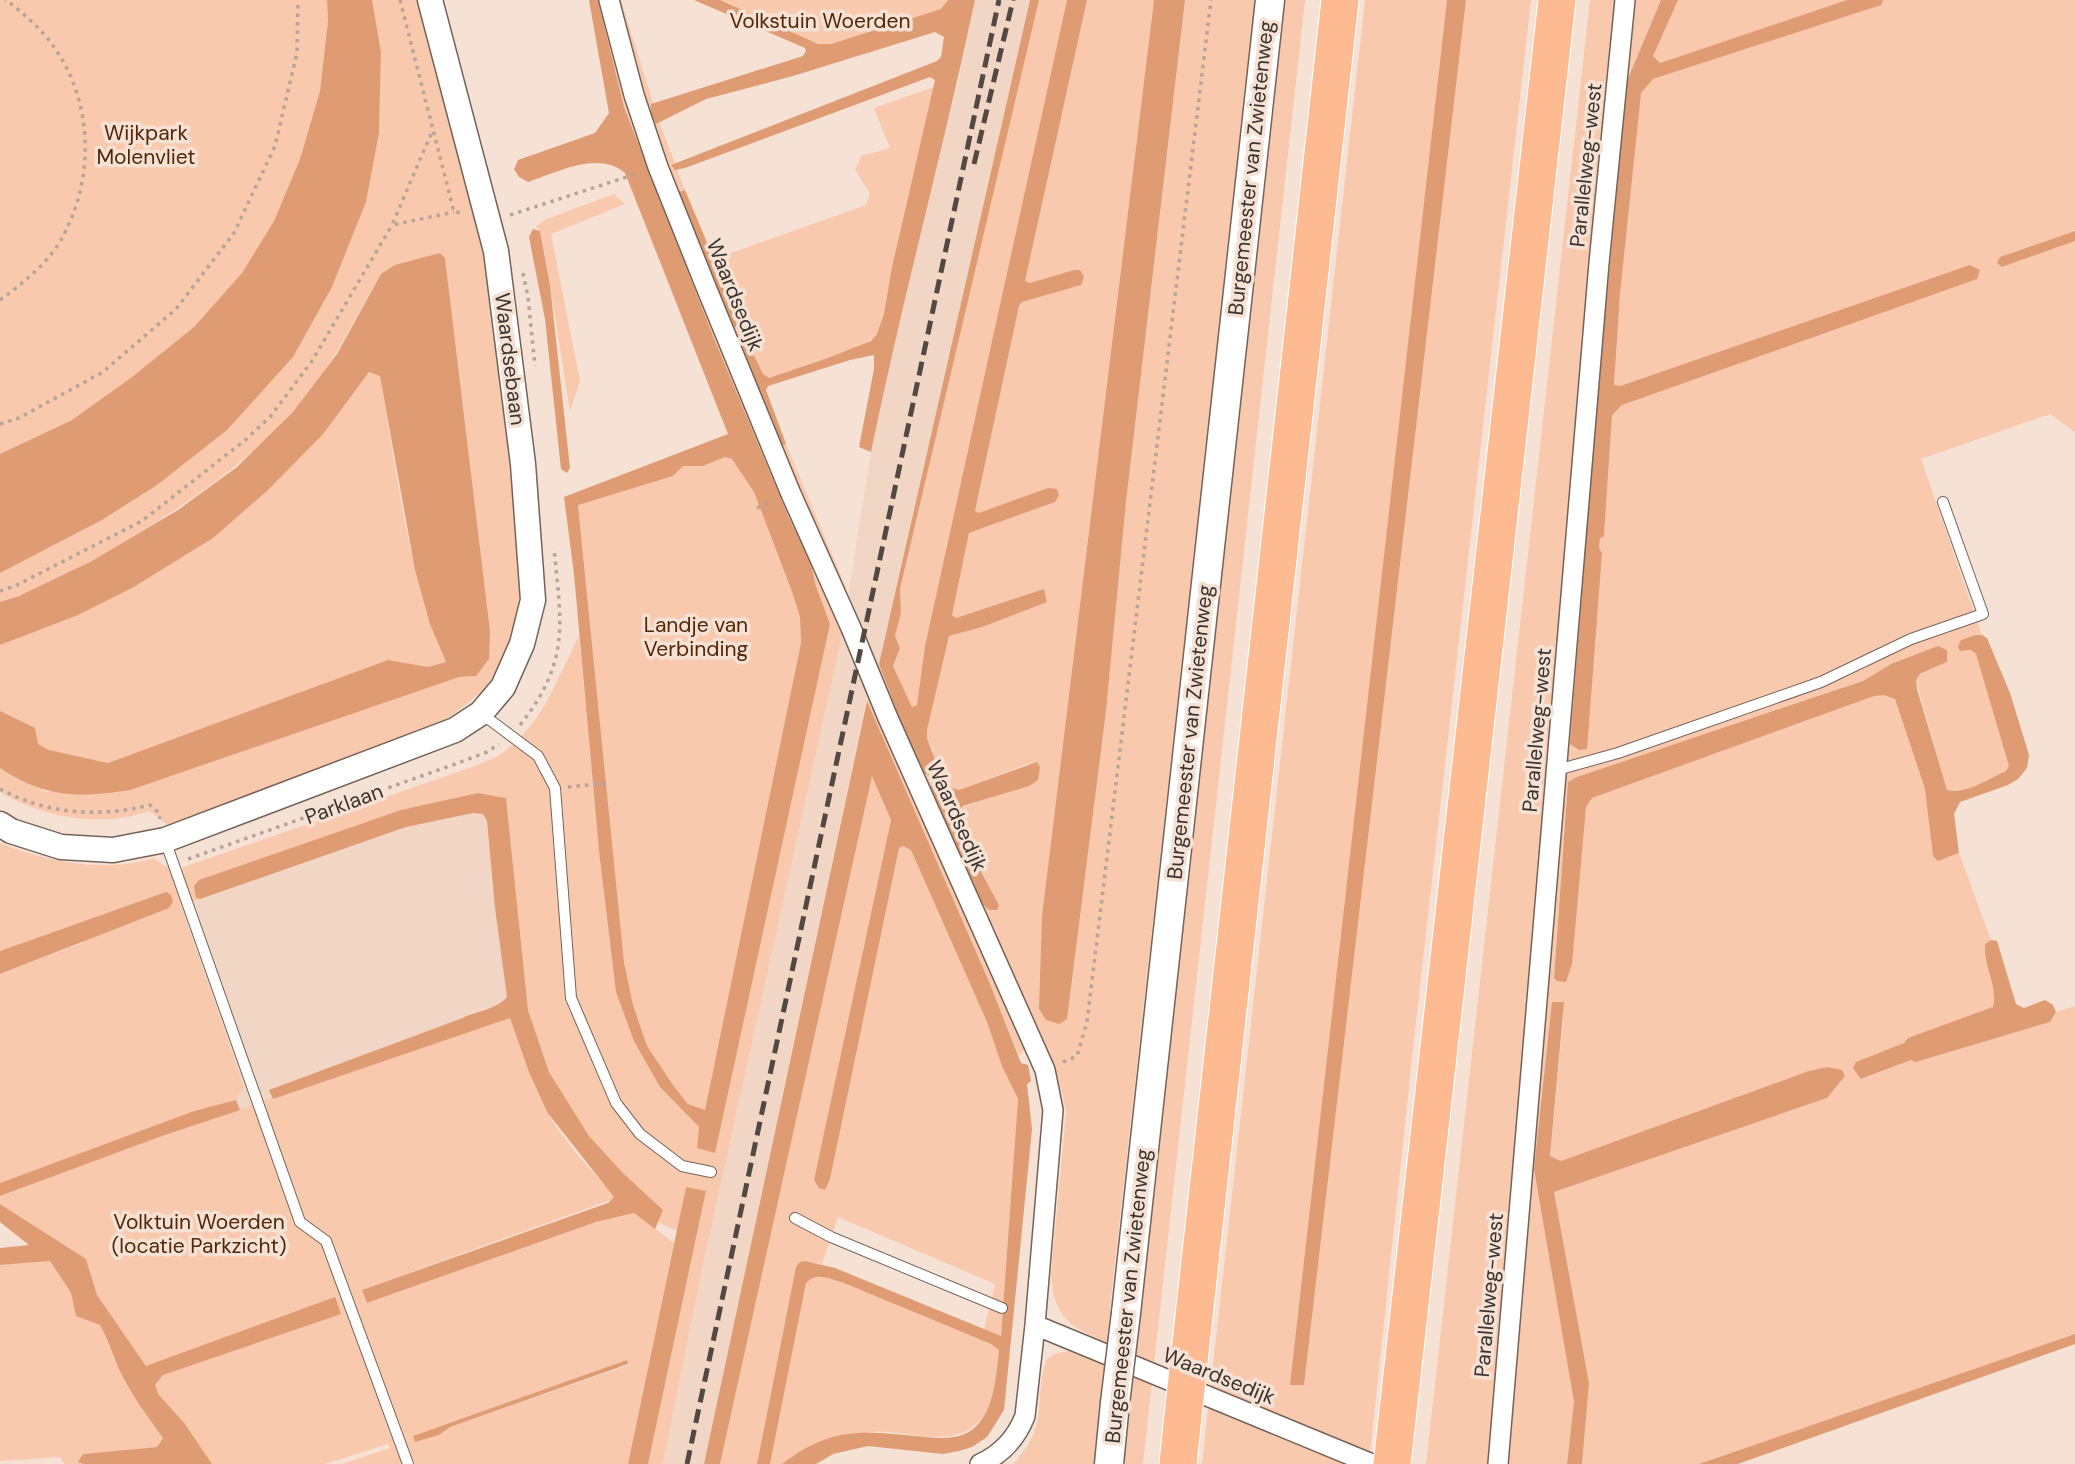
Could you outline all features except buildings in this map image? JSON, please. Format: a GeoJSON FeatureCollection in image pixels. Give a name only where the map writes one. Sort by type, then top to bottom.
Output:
{"type":"FeatureCollection","features":[{"type":"Feature","properties":{"kind":"highway"},"geometry":{"type":"LineString","coordinates":[[1178,1464],[1340,0]]}},
{"type":"Feature","properties":{"kind":"highway"},"geometry":{"type":"LineString","coordinates":[[1386,1456],[1557,0]]}},
{"type":"Feature","properties":{"kind":"main road","name":"Burgemeester van Zwietenweg"},"geometry":{"type":"LineString","coordinates":[[1109,1464],[1270,0]]}},
{"type":"Feature","properties":{"kind":"street","name":"Waardsebaan"},"geometry":{"type":"LineString","coordinates":[[430,0],[496,251],[523,464],[533,600],[522,644],[503,687],[481,713]]}},
{"type":"Feature","properties":{"kind":"street","name":"Waardsedijk"},"geometry":{"type":"LineString","coordinates":[[609,0],[634,95],[658,167],[717,313],[791,494],[888,718],[1045,1070],[1053,1110],[1035,1325],[1386,1456]]}},
{"type":"Feature","properties":{"kind":"street","name":"Parallelweg-west"},"geometry":{"type":"LineString","coordinates":[[1498,1464],[1536,988],[1625,0]]}},
{"type":"Feature","properties":{"kind":"street","name":"Parklaan"},"geometry":{"type":"LineString","coordinates":[[0,824],[11,831],[61,847],[113,850],[165,840],[455,730],[481,713]]}},
{"type":"Feature","properties":{"kind":"street"},"geometry":{"type":"LineString","coordinates":[[980,1464],[1005,1448],[1022,1423],[1035,1325]]}},
{"type":"Feature","properties":{"kind":"lane"},"geometry":{"type":"LineString","coordinates":[[1557,770],[1618,753],[1821,682],[1911,639],[1983,614],[1943,502]]}},
{"type":"Feature","properties":{"kind":"lane"},"geometry":{"type":"LineString","coordinates":[[481,713],[538,756],[555,788],[571,998],[616,1103],[640,1134],[682,1166],[711,1172]]}},
{"type":"Feature","properties":{"kind":"lane"},"geometry":{"type":"LineString","coordinates":[[165,840],[300,1222],[326,1241],[408,1464]]}},
{"type":"Feature","properties":{"kind":"lane"},"geometry":{"type":"LineString","coordinates":[[795,1218],[831,1237],[1002,1308]]}},
{"type":"Feature","properties":{"kind":"path"},"geometry":{"type":"LineString","coordinates":[[0,300],[32,276],[60,242],[79,201],[87,157],[83,113],[69,70],[44,33],[12,2],[5,0]]}},
{"type":"Feature","properties":{"kind":"path"},"geometry":{"type":"LineString","coordinates":[[0,424],[19,418],[103,372],[176,309],[234,233],[275,146],[297,53],[298,0]]}},
{"type":"Feature","properties":{"kind":"path"},"geometry":{"type":"LineString","coordinates":[[400,0],[454,212]]}},
{"type":"Feature","properties":{"kind":"path"},"geometry":{"type":"LineString","coordinates":[[1045,1070],[1077,1056],[1087,1022],[1211,0]]}},
{"type":"Feature","properties":{"kind":"path"},"geometry":{"type":"LineString","coordinates":[[0,591],[15,586],[142,521],[270,417],[312,361],[392,225],[432,132]]}},
{"type":"Feature","properties":{"kind":"path"},"geometry":{"type":"LineString","coordinates":[[392,225],[454,212],[511,215],[625,178]]}},
{"type":"Feature","properties":{"kind":"path"},"geometry":{"type":"LineString","coordinates":[[757,508],[784,497]]}},
{"type":"Feature","properties":{"kind":"path","name":"Parklaan"},"geometry":{"type":"LineString","coordinates":[[173,864],[478,755],[512,736]]}},
{"type":"Feature","properties":{"kind":"path"},"geometry":{"type":"LineString","coordinates":[[581,785],[609,783]]}},
{"type":"Feature","properties":{"kind":"path"},"geometry":{"type":"LineString","coordinates":[[0,789],[28,802],[77,811],[101,813],[150,805],[159,813],[165,840]]}},
{"type":"Feature","properties":{"kind":"shaded area"},"geometry":{"type":"Polygon","coordinates":[[[327,0],[372,0],[381,52],[379,133],[366,202],[332,287],[293,357],[227,430],[157,485],[102,520],[0,573],[0,454],[72,420],[132,377],[194,327],[242,273],[274,221],[300,159],[320,91],[328,21],[327,0]]]}},
{"type":"Feature","properties":{"kind":"shaded area"},"geometry":{"type":"Polygon","coordinates":[[[589,0],[598,0],[624,107],[713,336],[789,518],[810,560],[830,624],[715,1153],[697,1148],[699,1127],[660,1087],[634,1041],[616,992],[599,851],[574,574],[564,497],[728,434],[625,173],[614,166],[590,163],[528,182],[519,177],[514,169],[518,160],[595,133],[609,113],[589,0]],[[725,457],[703,466],[683,466],[673,476],[578,505],[624,962],[633,1005],[647,1046],[673,1085],[688,1104],[705,1110],[801,643],[800,617],[791,589],[754,492],[732,459],[725,457]]]}},
{"type":"Feature","properties":{"kind":"shaded area"},"geometry":{"type":"Polygon","coordinates":[[[694,0],[720,0],[818,44],[831,44],[941,9],[948,0],[975,0],[871,452],[859,447],[874,369],[874,355],[768,386],[766,390],[786,444],[780,447],[740,340],[746,339],[763,374],[769,378],[871,341],[877,334],[884,314],[892,267],[935,80],[930,77],[685,168],[675,170],[671,165],[937,61],[941,57],[944,37],[935,32],[793,76],[706,99],[656,124],[653,120],[650,121],[651,104],[803,56],[806,51],[805,48],[694,0]]]}},
{"type":"Feature","properties":{"kind":"shaded area"},"geometry":{"type":"Polygon","coordinates":[[[975,0],[1030,0],[879,664],[866,701],[704,1464],[663,1464],[704,1260],[842,635],[871,452],[892,347],[959,79],[975,0]]]}},
{"type":"Feature","properties":{"kind":"shaded area"},"geometry":{"type":"Polygon","coordinates":[[[1030,0],[1039,0],[900,589],[901,613],[895,636],[900,648],[893,666],[912,707],[917,705],[925,646],[1067,0],[1087,0],[1025,281],[1030,283],[1074,270],[1080,270],[1084,277],[1081,285],[1022,302],[1019,306],[975,511],[979,513],[1048,488],[1057,489],[1059,495],[1055,502],[969,533],[952,615],[956,618],[1044,589],[1047,602],[982,627],[949,636],[927,730],[927,738],[938,768],[929,775],[920,772],[879,664],[1030,0]]]}},
{"type":"Feature","properties":{"kind":"shaded area"},"geometry":{"type":"Polygon","coordinates":[[[1154,0],[1185,0],[1126,502],[1106,711],[1067,1019],[1059,1024],[1046,1020],[1039,1009],[1042,916],[1154,0]]]}},
{"type":"Feature","properties":{"kind":"shaded area"},"geometry":{"type":"Polygon","coordinates":[[[1447,0],[1466,0],[1304,1385],[1290,1385],[1447,0]]]}},
{"type":"Feature","properties":{"kind":"shaded area"},"geometry":{"type":"Polygon","coordinates":[[[1661,0],[1678,0],[1653,56],[1660,63],[1847,0],[1883,0],[1881,5],[1653,79],[1641,93],[1620,294],[1614,385],[1620,386],[1970,265],[1980,270],[1977,279],[1622,405],[1612,415],[1604,536],[1600,538],[1599,548],[1602,553],[1587,749],[1579,750],[1570,744],[1596,414],[1627,81],[1661,0]]]}},
{"type":"Feature","properties":{"kind":"shaded area"},"geometry":{"type":"Polygon","coordinates":[[[685,190],[716,264],[719,264],[731,292],[740,322],[737,327],[732,327],[678,192],[685,190]]]}},
{"type":"Feature","properties":{"kind":"shaded area"},"geometry":{"type":"Polygon","coordinates":[[[533,229],[540,231],[550,285],[570,468],[567,473],[561,469],[545,319],[529,237],[533,229]]]}},
{"type":"Feature","properties":{"kind":"shaded area"},"geometry":{"type":"Polygon","coordinates":[[[2075,231],[2075,241],[2002,267],[1997,263],[2000,257],[2075,231]]]}},
{"type":"Feature","properties":{"kind":"shaded area"},"geometry":{"type":"Polygon","coordinates":[[[440,253],[445,258],[490,631],[489,659],[476,676],[459,677],[130,790],[94,794],[62,793],[32,785],[0,768],[0,711],[35,728],[38,744],[49,750],[108,763],[388,660],[428,667],[446,662],[430,624],[415,570],[380,376],[369,372],[324,433],[269,489],[213,538],[132,588],[76,616],[0,645],[0,602],[19,596],[90,562],[178,510],[237,467],[293,412],[337,354],[381,274],[395,265],[440,253]]]}},
{"type":"Feature","properties":{"kind":"shaded area"},"geometry":{"type":"Polygon","coordinates":[[[1975,635],[1987,638],[2010,693],[2029,755],[2027,768],[2018,779],[1960,802],[1954,814],[1959,853],[1938,861],[1933,856],[1925,789],[1895,699],[1884,695],[1874,696],[1592,798],[1586,807],[1572,964],[1566,982],[1554,978],[1568,782],[1863,681],[1891,664],[1938,646],[1947,650],[1947,662],[1920,674],[1916,680],[1917,689],[1947,790],[1970,788],[2006,771],[2009,766],[1976,654],[1971,650],[1960,651],[1958,647],[1961,640],[1975,635]]]}},
{"type":"Feature","properties":{"kind":"shaded area"},"geometry":{"type":"Polygon","coordinates":[[[867,701],[990,984],[1021,1063],[1028,1065],[1031,1081],[1027,1084],[1032,1129],[1004,1410],[987,1437],[972,1447],[959,1451],[943,1454],[868,1446],[833,1454],[816,1464],[782,1464],[814,1444],[844,1435],[876,1433],[941,1438],[967,1433],[983,1418],[995,1384],[999,1350],[991,1344],[844,1283],[815,1277],[806,1283],[770,1464],[757,1464],[796,1267],[800,1262],[835,1268],[1001,1336],[1018,1099],[911,850],[903,846],[899,848],[830,1179],[825,1190],[819,1188],[814,1180],[891,820],[872,776],[720,1464],[704,1464],[867,701]]]}},
{"type":"Feature","properties":{"kind":"shaded area"},"geometry":{"type":"Polygon","coordinates":[[[1037,762],[1040,767],[1038,780],[1029,786],[963,806],[958,813],[967,846],[999,905],[997,910],[989,910],[980,902],[937,810],[930,786],[941,782],[944,786],[959,790],[1037,762]]]}},
{"type":"Feature","properties":{"kind":"shaded area"},"geometry":{"type":"Polygon","coordinates":[[[478,793],[506,798],[528,1010],[549,1072],[589,1136],[624,1174],[663,1210],[655,1229],[634,1213],[596,1222],[367,1303],[362,1290],[608,1203],[614,1197],[547,1112],[510,1018],[273,1099],[269,1090],[491,1008],[507,997],[487,821],[483,814],[473,813],[406,827],[200,899],[196,898],[194,886],[199,880],[401,810],[478,793]]]}},
{"type":"Feature","properties":{"kind":"shaded area"},"geometry":{"type":"Polygon","coordinates":[[[473,813],[483,814],[487,821],[507,997],[501,1005],[473,1012],[270,1090],[273,1099],[240,1110],[236,1100],[244,1085],[178,901],[193,902],[406,827],[473,813]]]}},
{"type":"Feature","properties":{"kind":"shaded area"},"geometry":{"type":"Polygon","coordinates":[[[166,892],[171,895],[173,902],[169,908],[0,974],[0,951],[166,892]]]}},
{"type":"Feature","properties":{"kind":"shaded area"},"geometry":{"type":"Polygon","coordinates":[[[1991,940],[1997,941],[2016,1004],[2024,1008],[2045,1000],[2053,1005],[2056,1012],[2050,1022],[1916,1062],[1911,1060],[1861,1079],[1853,1068],[1856,1062],[1904,1043],[1908,1038],[1993,1007],[1994,991],[1985,952],[1985,944],[1991,940]]]}},
{"type":"Feature","properties":{"kind":"shaded area"},"geometry":{"type":"Polygon","coordinates":[[[1552,1002],[1564,1002],[1550,1156],[1561,1161],[1809,1071],[1827,1067],[1842,1070],[1845,1076],[1827,1098],[1554,1192],[1589,1383],[1582,1464],[1567,1464],[1574,1402],[1534,1169],[1552,1002]]]}},
{"type":"Feature","properties":{"kind":"shaded area"},"geometry":{"type":"Polygon","coordinates":[[[236,1100],[240,1110],[0,1196],[0,1183],[194,1111],[236,1100]]]}},
{"type":"Feature","properties":{"kind":"shaded area"},"geometry":{"type":"Polygon","coordinates":[[[686,1187],[706,1191],[648,1464],[628,1464],[686,1187]]]}},
{"type":"Feature","properties":{"kind":"shaded area"},"geometry":{"type":"Polygon","coordinates":[[[0,1204],[86,1259],[97,1295],[146,1366],[335,1297],[341,1314],[163,1375],[155,1385],[159,1395],[185,1424],[212,1464],[84,1464],[78,1462],[83,1454],[157,1447],[163,1438],[128,1386],[100,1325],[76,1316],[71,1293],[50,1261],[0,1265],[0,1248],[29,1245],[0,1222],[0,1204]]]}},
{"type":"Feature","properties":{"kind":"shaded area"},"geometry":{"type":"Polygon","coordinates":[[[2075,1334],[2075,1344],[1738,1464],[1699,1464],[2075,1334]]]}},
{"type":"Feature","properties":{"kind":"shaded area"},"geometry":{"type":"Polygon","coordinates":[[[627,1360],[628,1364],[415,1442],[413,1436],[627,1360]]]}},
{"type":"Feature","properties":{"kind":"green space","name":"Wijkpark Molenvliet"},"geometry":{"type":"Polygon","coordinates":[[[0,0],[327,0],[328,21],[320,91],[300,159],[274,221],[242,273],[194,327],[132,377],[72,420],[0,454],[0,0]]]}},
{"type":"Feature","properties":{"kind":"green space"},"geometry":{"type":"Polygon","coordinates":[[[372,0],[419,0],[489,267],[520,567],[518,624],[509,651],[488,686],[435,727],[168,825],[149,811],[112,819],[73,818],[17,801],[0,792],[0,768],[46,792],[459,677],[476,676],[490,631],[445,258],[440,253],[381,274],[306,397],[273,433],[211,485],[166,516],[91,561],[46,584],[0,602],[0,573],[102,520],[157,485],[293,357],[332,287],[366,202],[379,133],[381,52],[372,0]]]}},
{"type":"Feature","properties":{"kind":"green space"},"geometry":{"type":"Polygon","coordinates":[[[598,0],[621,0],[653,103],[652,113],[656,124],[659,122],[675,163],[672,164],[685,190],[679,191],[739,325],[731,292],[719,264],[716,265],[714,259],[866,205],[870,193],[855,170],[861,156],[890,148],[874,108],[934,87],[879,331],[867,342],[841,354],[769,378],[763,374],[746,339],[781,447],[786,444],[847,590],[842,635],[704,1260],[663,1464],[648,1464],[706,1192],[686,1187],[677,1231],[658,1222],[663,1210],[624,1174],[589,1136],[549,1072],[528,1010],[506,798],[478,793],[196,898],[200,899],[193,902],[179,901],[244,1086],[236,1100],[194,1111],[0,1183],[0,974],[82,943],[166,892],[0,951],[0,843],[36,855],[76,863],[116,865],[153,858],[165,866],[181,868],[475,766],[495,758],[529,728],[548,698],[579,636],[599,851],[616,992],[660,1087],[699,1127],[715,1152],[830,624],[810,560],[789,518],[713,336],[624,107],[598,0]]]}},
{"type":"Feature","properties":{"kind":"green space","name":"Volkstuin Woerden"},"geometry":{"type":"Polygon","coordinates":[[[720,0],[948,0],[942,9],[831,44],[817,44],[720,0]]]}},
{"type":"Feature","properties":{"kind":"green space"},"geometry":{"type":"Polygon","coordinates":[[[1039,0],[1067,0],[925,646],[917,705],[912,707],[893,666],[900,648],[895,636],[901,613],[900,589],[1039,0]]]}},
{"type":"Feature","properties":{"kind":"green space"},"geometry":{"type":"Polygon","coordinates":[[[1087,0],[1154,0],[1042,916],[1067,1018],[1106,711],[1126,502],[1185,0],[1256,0],[1108,1343],[1084,1332],[1067,1320],[1056,1302],[1053,1290],[1051,1275],[1066,1112],[1062,1092],[1041,1036],[1019,1056],[867,701],[879,664],[920,772],[933,750],[926,730],[949,636],[982,627],[1047,601],[1044,589],[956,618],[952,615],[969,533],[1055,502],[1059,495],[979,514],[975,512],[1019,306],[1022,302],[1081,285],[1080,270],[1030,283],[1025,281],[1087,0]],[[1030,763],[959,790],[944,786],[937,810],[999,905],[967,846],[958,813],[963,807],[992,797],[1030,763]]]}},
{"type":"Feature","properties":{"kind":"green space"},"geometry":{"type":"Polygon","coordinates":[[[1282,0],[1305,0],[1143,1464],[1122,1464],[1140,1319],[1282,0]]]}},
{"type":"Feature","properties":{"kind":"green space"},"geometry":{"type":"Polygon","coordinates":[[[1365,0],[1447,0],[1291,1385],[1304,1385],[1466,0],[1531,0],[1369,1464],[1202,1464],[1365,0]]]}},
{"type":"Feature","properties":{"kind":"green space"},"geometry":{"type":"Polygon","coordinates":[[[1590,0],[1661,0],[1627,81],[1596,414],[1573,712],[1602,553],[1599,548],[1600,538],[1604,535],[1612,415],[1622,405],[1974,267],[1970,266],[1614,386],[1620,294],[1640,93],[1653,79],[1880,5],[1883,0],[2075,0],[2075,231],[2000,257],[2002,267],[2075,241],[2075,432],[2050,414],[1921,459],[1982,635],[1975,635],[1960,651],[1971,650],[1976,653],[1982,666],[2009,766],[2006,771],[1977,786],[1962,791],[1947,791],[1916,680],[1920,675],[1947,662],[1891,664],[1863,681],[1568,783],[1554,977],[1557,981],[1564,981],[1586,807],[1592,798],[1874,696],[1884,694],[1895,699],[1925,789],[1933,856],[1938,861],[1959,853],[1991,940],[1985,944],[1985,952],[1994,999],[1993,1007],[1985,1011],[1908,1038],[1904,1043],[1856,1062],[1862,1079],[1911,1060],[1917,1062],[2050,1022],[2056,1012],[2075,1006],[2075,1334],[1699,1464],[1582,1464],[1589,1383],[1554,1192],[1827,1098],[1845,1076],[1842,1070],[1827,1067],[1809,1071],[1561,1161],[1550,1156],[1564,1013],[1534,1169],[1574,1402],[1567,1464],[1426,1464],[1590,0]]]}},
{"type":"Feature","properties":{"kind":"green space"},"geometry":{"type":"Polygon","coordinates":[[[1678,0],[1847,0],[1660,63],[1652,56],[1678,0]]]}},
{"type":"Feature","properties":{"kind":"green space"},"geometry":{"type":"Polygon","coordinates":[[[614,194],[625,204],[551,234],[580,381],[570,411],[545,254],[540,231],[536,227],[544,220],[614,194]]]}},
{"type":"Feature","properties":{"kind":"green space"},"geometry":{"type":"Polygon","coordinates":[[[369,372],[380,376],[412,557],[446,662],[428,667],[388,660],[108,763],[49,750],[38,744],[0,711],[0,645],[76,616],[132,588],[324,433],[369,372]]]}},
{"type":"Feature","properties":{"kind":"green space","name":"Landje van Verbinding"},"geometry":{"type":"Polygon","coordinates":[[[725,457],[732,458],[754,492],[800,617],[801,643],[705,1110],[688,1104],[673,1085],[647,1046],[633,1005],[624,962],[578,504],[673,476],[683,466],[703,466],[725,457]]]}},
{"type":"Feature","properties":{"kind":"green space"},"geometry":{"type":"Polygon","coordinates":[[[872,775],[891,820],[814,1181],[825,1189],[830,1179],[899,848],[903,845],[911,849],[1018,1099],[1001,1336],[984,1329],[995,1284],[838,1217],[822,1264],[805,1261],[796,1267],[757,1464],[720,1464],[872,775]]]}},
{"type":"Feature","properties":{"kind":"green space","name":"Volktuin Woerden (locatie Parkzicht)"},"geometry":{"type":"Polygon","coordinates":[[[510,1017],[540,1098],[552,1120],[577,1154],[614,1195],[613,1199],[362,1290],[368,1303],[596,1222],[634,1213],[674,1243],[628,1464],[342,1464],[390,1448],[388,1444],[325,1464],[212,1464],[185,1424],[159,1395],[155,1385],[163,1375],[146,1366],[97,1295],[86,1259],[0,1204],[0,1196],[162,1136],[510,1017]],[[627,1361],[413,1436],[415,1442],[439,1435],[450,1427],[628,1365],[627,1361]]]}},
{"type":"Feature","properties":{"kind":"green space"},"geometry":{"type":"Polygon","coordinates":[[[50,1261],[71,1293],[76,1316],[100,1325],[128,1386],[163,1438],[157,1447],[83,1454],[173,1464],[65,1464],[60,1457],[0,1461],[0,1265],[50,1261]]]}},
{"type":"Feature","properties":{"kind":"green space"},"geometry":{"type":"Polygon","coordinates":[[[819,1275],[991,1344],[999,1350],[989,1404],[974,1427],[943,1437],[873,1432],[791,1457],[782,1464],[770,1464],[806,1283],[811,1277],[819,1275]]]}},
{"type":"Feature","properties":{"kind":"green space"},"geometry":{"type":"Polygon","coordinates":[[[1069,1351],[1105,1362],[1096,1464],[1013,1464],[1025,1450],[1037,1425],[1047,1359],[1069,1351]]]}},
{"type":"Feature","properties":{"kind":"railway"},"geometry":{"type":"LineString","coordinates":[[687,1464],[999,0]]}},
{"type":"Feature","properties":{"kind":"railway"},"geometry":{"type":"LineString","coordinates":[[974,164],[1013,0]]}}]}
